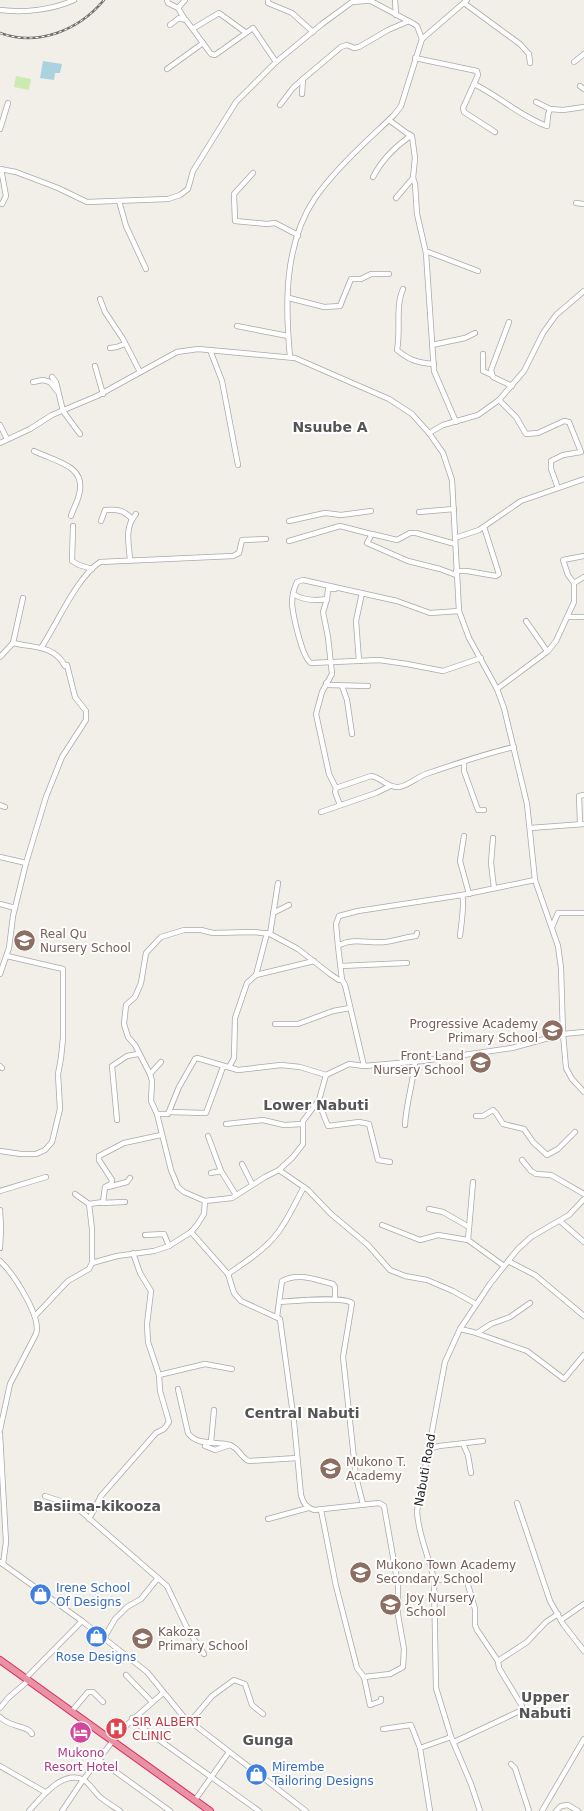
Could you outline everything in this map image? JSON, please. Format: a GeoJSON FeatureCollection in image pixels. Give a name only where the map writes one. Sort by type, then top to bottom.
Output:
{"type":"FeatureCollection","features":[{"type":"Feature","properties":{"kind":"highway"},"geometry":{"type":"LineString","coordinates":[[0,1660],[210,1811]]}},
{"type":"Feature","properties":{"kind":"street"},"geometry":{"type":"LineString","coordinates":[[0,10],[16,11],[52,7],[74,0]]}},
{"type":"Feature","properties":{"kind":"street"},"geometry":{"type":"LineString","coordinates":[[167,0],[168,3],[178,8],[184,18],[194,28],[211,54],[217,54],[245,32],[255,29],[276,62]]}},
{"type":"Feature","properties":{"kind":"street"},"geometry":{"type":"LineString","coordinates":[[178,8],[185,0]]}},
{"type":"Feature","properties":{"kind":"street"},"geometry":{"type":"LineString","coordinates":[[268,0],[268,4],[295,15],[313,32]]}},
{"type":"Feature","properties":{"kind":"street"},"geometry":{"type":"LineString","coordinates":[[395,0],[396,15]]}},
{"type":"Feature","properties":{"kind":"street"},"geometry":{"type":"LineString","coordinates":[[2,204],[6,196],[1,169],[16,172],[58,188],[87,202],[168,199],[185,191],[190,185],[193,171],[236,102],[276,62],[351,1],[371,1],[409,21],[418,26],[422,39]]}},
{"type":"Feature","properties":{"kind":"street"},"geometry":{"type":"LineString","coordinates":[[290,357],[288,336],[289,273],[298,236],[315,199],[344,164],[394,115],[404,98],[422,39],[465,1],[520,44],[529,54],[530,63]]}},
{"type":"Feature","properties":{"kind":"street"},"geometry":{"type":"LineString","coordinates":[[194,28],[219,14],[245,32]]}},
{"type":"Feature","properties":{"kind":"street"},"geometry":{"type":"LineString","coordinates":[[170,25],[179,18],[184,18]]}},
{"type":"Feature","properties":{"kind":"street"},"geometry":{"type":"LineString","coordinates":[[280,105],[293,88],[342,47],[347,45],[359,48],[388,30],[409,21]]}},
{"type":"Feature","properties":{"kind":"street"},"geometry":{"type":"LineString","coordinates":[[167,69],[203,43]]}},
{"type":"Feature","properties":{"kind":"street"},"geometry":{"type":"LineString","coordinates":[[574,62],[584,54]]}},
{"type":"Feature","properties":{"kind":"street"},"geometry":{"type":"LineString","coordinates":[[415,58],[475,70],[478,75],[463,108],[464,112],[495,132]]}},
{"type":"Feature","properties":{"kind":"street"},"geometry":{"type":"LineString","coordinates":[[302,94],[303,80]]}},
{"type":"Feature","properties":{"kind":"street"},"geometry":{"type":"LineString","coordinates":[[474,84],[492,92],[534,120],[547,126],[550,109]]}},
{"type":"Feature","properties":{"kind":"street"},"geometry":{"type":"LineString","coordinates":[[536,102],[550,109],[563,110],[584,107]]}},
{"type":"Feature","properties":{"kind":"street"},"geometry":{"type":"LineString","coordinates":[[0,129],[8,103]]}},
{"type":"Feature","properties":{"kind":"street"},"geometry":{"type":"LineString","coordinates":[[389,120],[412,136],[415,158],[413,178],[421,236],[426,253],[435,374],[442,386],[456,422]]}},
{"type":"Feature","properties":{"kind":"street"},"geometry":{"type":"LineString","coordinates":[[373,177],[378,167],[392,152],[409,138],[409,134]]}},
{"type":"Feature","properties":{"kind":"street"},"geometry":{"type":"LineString","coordinates":[[252,173],[234,194],[235,221],[267,224],[274,223],[298,236]]}},
{"type":"Feature","properties":{"kind":"street"},"geometry":{"type":"LineString","coordinates":[[396,198],[413,178]]}},
{"type":"Feature","properties":{"kind":"street"},"geometry":{"type":"LineString","coordinates":[[119,201],[126,226],[146,269]]}},
{"type":"Feature","properties":{"kind":"street"},"geometry":{"type":"LineString","coordinates":[[576,203],[584,204]]}},
{"type":"Feature","properties":{"kind":"street"},"geometry":{"type":"LineString","coordinates":[[426,253],[478,272]]}},
{"type":"Feature","properties":{"kind":"street"},"geometry":{"type":"LineString","coordinates":[[289,298],[324,307],[340,306],[351,279],[361,279],[371,274],[389,274]]}},
{"type":"Feature","properties":{"kind":"street"},"geometry":{"type":"LineString","coordinates":[[403,289],[400,296],[399,339],[397,350],[408,359],[434,364]]}},
{"type":"Feature","properties":{"kind":"street"},"geometry":{"type":"LineString","coordinates":[[429,433],[440,426],[478,415],[499,400],[524,371],[543,333],[553,319],[564,306],[584,292]]}},
{"type":"Feature","properties":{"kind":"street"},"geometry":{"type":"LineString","coordinates":[[100,298],[105,312],[123,338],[124,344],[140,372]]}},
{"type":"Feature","properties":{"kind":"street"},"geometry":{"type":"LineString","coordinates":[[492,375],[491,367],[509,322]]}},
{"type":"Feature","properties":{"kind":"street"},"geometry":{"type":"LineString","coordinates":[[237,326],[288,336]]}},
{"type":"Feature","properties":{"kind":"street"},"geometry":{"type":"LineString","coordinates":[[432,345],[465,338],[475,333]]}},
{"type":"Feature","properties":{"kind":"street"},"geometry":{"type":"LineString","coordinates":[[110,348],[124,344]]}},
{"type":"Feature","properties":{"kind":"street"},"geometry":{"type":"LineString","coordinates":[[0,443],[63,410],[103,393],[177,352],[198,349],[290,357],[389,399],[412,414],[437,443],[446,461],[452,480],[459,611],[469,638],[497,689],[514,747],[527,804],[535,880],[552,927],[561,968],[562,1034],[566,1068],[572,1079],[584,1092]]}},
{"type":"Feature","properties":{"kind":"street"},"geometry":{"type":"LineString","coordinates":[[210,350],[222,381],[238,465]]}},
{"type":"Feature","properties":{"kind":"street"},"geometry":{"type":"LineString","coordinates":[[483,354],[483,371],[512,386]]}},
{"type":"Feature","properties":{"kind":"street"},"geometry":{"type":"LineString","coordinates":[[94,366],[103,393]]}},
{"type":"Feature","properties":{"kind":"street"},"geometry":{"type":"LineString","coordinates":[[52,377],[56,382],[57,391],[63,410],[80,434]]}},
{"type":"Feature","properties":{"kind":"street"},"geometry":{"type":"LineString","coordinates":[[32,382],[44,380],[50,382],[57,391]]}},
{"type":"Feature","properties":{"kind":"street"},"geometry":{"type":"LineString","coordinates":[[499,400],[516,417],[526,434],[538,433],[564,421],[569,422],[581,452],[563,455],[551,461],[551,470],[558,488]]}},
{"type":"Feature","properties":{"kind":"street"},"geometry":{"type":"LineString","coordinates":[[0,425],[7,439]]}},
{"type":"Feature","properties":{"kind":"street"},"geometry":{"type":"LineString","coordinates":[[34,451],[68,466],[78,474],[81,479],[79,494],[71,516]]}},
{"type":"Feature","properties":{"kind":"street"},"geometry":{"type":"LineString","coordinates":[[455,538],[484,527],[521,501],[584,479]]}},
{"type":"Feature","properties":{"kind":"street"},"geometry":{"type":"LineString","coordinates":[[101,521],[105,510],[117,509],[126,513],[132,519]]}},
{"type":"Feature","properties":{"kind":"street"},"geometry":{"type":"LineString","coordinates":[[419,512],[454,509]]}},
{"type":"Feature","properties":{"kind":"street"},"geometry":{"type":"LineString","coordinates":[[289,521],[325,513],[341,515],[371,511]]}},
{"type":"Feature","properties":{"kind":"street"},"geometry":{"type":"LineString","coordinates":[[130,560],[127,543],[132,519],[136,514]]}},
{"type":"Feature","properties":{"kind":"street"},"geometry":{"type":"LineString","coordinates":[[73,526],[72,561],[79,566],[92,569]]}},
{"type":"Feature","properties":{"kind":"street"},"geometry":{"type":"LineString","coordinates":[[289,541],[340,526],[397,540],[410,533],[416,533],[455,544]]}},
{"type":"Feature","properties":{"kind":"street"},"geometry":{"type":"LineString","coordinates":[[371,534],[367,542],[368,545],[408,561],[456,573],[467,570],[496,576],[500,574],[484,527]]}},
{"type":"Feature","properties":{"kind":"street"},"geometry":{"type":"LineString","coordinates":[[41,648],[50,630],[85,577],[100,562],[233,556],[239,553],[242,540],[266,539]]}},
{"type":"Feature","properties":{"kind":"street"},"geometry":{"type":"LineString","coordinates":[[497,689],[547,651],[559,636],[574,602],[574,583],[568,575],[563,560],[584,556]]}},
{"type":"Feature","properties":{"kind":"street"},"geometry":{"type":"LineString","coordinates":[[574,583],[584,578]]}},
{"type":"Feature","properties":{"kind":"street"},"geometry":{"type":"LineString","coordinates":[[459,611],[430,613],[397,602],[362,593],[300,580],[297,582],[293,594],[292,604],[296,626],[306,660],[314,663],[359,661],[393,662],[443,671],[481,658]]}},
{"type":"Feature","properties":{"kind":"street"},"geometry":{"type":"LineString","coordinates":[[340,805],[335,792],[336,788],[329,774],[316,714],[326,682],[332,674],[332,662],[323,612],[328,589],[344,589]]}},
{"type":"Feature","properties":{"kind":"street"},"geometry":{"type":"LineString","coordinates":[[359,661],[356,620],[362,593]]}},
{"type":"Feature","properties":{"kind":"street"},"geometry":{"type":"LineString","coordinates":[[293,594],[316,600],[327,599]]}},
{"type":"Feature","properties":{"kind":"street"},"geometry":{"type":"LineString","coordinates":[[0,657],[13,643],[23,598]]}},
{"type":"Feature","properties":{"kind":"street"},"geometry":{"type":"LineString","coordinates":[[568,617],[584,616]]}},
{"type":"Feature","properties":{"kind":"street"},"geometry":{"type":"LineString","coordinates":[[526,620],[547,651]]}},
{"type":"Feature","properties":{"kind":"street"},"geometry":{"type":"LineString","coordinates":[[0,974],[6,956],[15,908],[26,863],[52,779],[62,757],[86,720],[86,712],[74,697],[67,665],[65,666],[60,657],[55,653],[41,648],[13,643]]}},
{"type":"Feature","properties":{"kind":"street"},"geometry":{"type":"LineString","coordinates":[[326,682],[330,685],[368,686]]}},
{"type":"Feature","properties":{"kind":"street"},"geometry":{"type":"LineString","coordinates":[[342,686],[347,700],[352,734]]}},
{"type":"Feature","properties":{"kind":"street"},"geometry":{"type":"LineString","coordinates":[[320,812],[390,786],[402,786],[425,775],[514,747]]}},
{"type":"Feature","properties":{"kind":"street"},"geometry":{"type":"LineString","coordinates":[[464,762],[464,771],[478,810],[484,810]]}},
{"type":"Feature","properties":{"kind":"street"},"geometry":{"type":"LineString","coordinates":[[336,788],[371,776],[390,786]]}},
{"type":"Feature","properties":{"kind":"street"},"geometry":{"type":"LineString","coordinates":[[530,828],[582,824],[579,796],[584,795]]}},
{"type":"Feature","properties":{"kind":"street"},"geometry":{"type":"LineString","coordinates":[[0,805],[6,807]]}},
{"type":"Feature","properties":{"kind":"street"},"geometry":{"type":"LineString","coordinates":[[464,836],[460,861],[469,894]]}},
{"type":"Feature","properties":{"kind":"street"},"geometry":{"type":"LineString","coordinates":[[493,838],[491,863],[494,888]]}},
{"type":"Feature","properties":{"kind":"street"},"geometry":{"type":"LineString","coordinates":[[0,857],[26,863]]}},
{"type":"Feature","properties":{"kind":"street"},"geometry":{"type":"LineString","coordinates":[[364,1066],[345,985],[342,980],[336,924],[339,916],[358,911],[469,894],[535,880]]}},
{"type":"Feature","properties":{"kind":"street"},"geometry":{"type":"LineString","coordinates":[[229,1067],[234,1058],[235,1018],[245,986],[256,975],[274,913],[278,883]]}},
{"type":"Feature","properties":{"kind":"street"},"geometry":{"type":"LineString","coordinates":[[460,936],[464,899],[462,895]]}},
{"type":"Feature","properties":{"kind":"street"},"geometry":{"type":"LineString","coordinates":[[0,904],[15,908]]}},
{"type":"Feature","properties":{"kind":"street"},"geometry":{"type":"LineString","coordinates":[[274,913],[289,905]]}},
{"type":"Feature","properties":{"kind":"street"},"geometry":{"type":"LineString","coordinates":[[552,927],[558,913],[584,913]]}},
{"type":"Feature","properties":{"kind":"street"},"geometry":{"type":"LineString","coordinates":[[326,1075],[318,1101],[303,1121],[302,1144],[293,1157],[279,1170],[252,1184],[232,1198],[205,1201],[184,1192],[178,1187],[161,1135],[157,1114],[151,1101],[152,1081],[150,1074],[128,1037],[124,1024],[126,1005],[137,994],[141,983],[144,957],[156,940],[161,937],[188,929],[213,933],[268,934],[298,949],[330,974],[339,980],[342,980]]}},
{"type":"Feature","properties":{"kind":"street"},"geometry":{"type":"LineString","coordinates":[[338,946],[350,941],[386,942],[399,938],[416,936],[417,933]]}},
{"type":"Feature","properties":{"kind":"street"},"geometry":{"type":"LineString","coordinates":[[0,1151],[21,1154],[36,1154],[45,1150],[52,1142],[60,1109],[58,1074],[63,1038],[63,969],[6,956]]}},
{"type":"Feature","properties":{"kind":"street"},"geometry":{"type":"LineString","coordinates":[[256,975],[314,961]]}},
{"type":"Feature","properties":{"kind":"street"},"geometry":{"type":"LineString","coordinates":[[341,966],[407,963]]}},
{"type":"Feature","properties":{"kind":"street"},"geometry":{"type":"LineString","coordinates":[[275,1024],[298,1024],[333,1011],[350,1008]]}},
{"type":"Feature","properties":{"kind":"street"},"geometry":{"type":"LineString","coordinates":[[169,1112],[179,1087],[194,1059],[201,1058],[223,1066],[241,1070],[270,1065],[297,1066],[326,1075],[349,1064],[364,1066],[415,1062],[512,1048],[562,1034],[584,1032]]}},
{"type":"Feature","properties":{"kind":"street"},"geometry":{"type":"LineString","coordinates":[[117,1120],[112,1066],[127,1056],[138,1054]]}},
{"type":"Feature","properties":{"kind":"street"},"geometry":{"type":"LineString","coordinates":[[150,1074],[161,1062]]}},
{"type":"Feature","properties":{"kind":"street"},"geometry":{"type":"LineString","coordinates":[[404,1125],[405,1113],[414,1082],[415,1062]]}},
{"type":"Feature","properties":{"kind":"street"},"geometry":{"type":"LineString","coordinates":[[157,1114],[167,1115],[169,1112],[206,1113],[223,1066]]}},
{"type":"Feature","properties":{"kind":"street"},"geometry":{"type":"LineString","coordinates":[[318,1101],[328,1126],[359,1122],[369,1124],[378,1160],[390,1162]]}},
{"type":"Feature","properties":{"kind":"street"},"geometry":{"type":"LineString","coordinates":[[476,1116],[483,1116],[493,1110],[503,1124],[524,1129],[533,1142],[547,1155],[558,1149],[575,1132]]}},
{"type":"Feature","properties":{"kind":"street"},"geometry":{"type":"LineString","coordinates":[[226,1124],[263,1120],[284,1125],[303,1124]]}},
{"type":"Feature","properties":{"kind":"street"},"geometry":{"type":"LineString","coordinates":[[101,1203],[105,1187],[111,1184],[112,1180],[99,1160],[100,1155],[124,1143],[161,1135]]}},
{"type":"Feature","properties":{"kind":"street"},"geometry":{"type":"LineString","coordinates":[[208,1136],[221,1172],[236,1195]]}},
{"type":"Feature","properties":{"kind":"street"},"geometry":{"type":"LineString","coordinates":[[522,1160],[531,1171],[536,1174],[551,1175],[584,1194]]}},
{"type":"Feature","properties":{"kind":"street"},"geometry":{"type":"LineString","coordinates":[[242,1164],[252,1184]]}},
{"type":"Feature","properties":{"kind":"street"},"geometry":{"type":"LineString","coordinates":[[279,1170],[304,1187],[331,1214],[368,1245],[390,1270],[405,1276],[434,1283],[476,1304]]}},
{"type":"Feature","properties":{"kind":"street"},"geometry":{"type":"LineString","coordinates":[[211,1173],[221,1172]]}},
{"type":"Feature","properties":{"kind":"street"},"geometry":{"type":"LineString","coordinates":[[0,1191],[46,1177]]}},
{"type":"Feature","properties":{"kind":"street"},"geometry":{"type":"LineString","coordinates":[[105,1187],[116,1186],[127,1182],[130,1178]]}},
{"type":"Feature","properties":{"kind":"street"},"geometry":{"type":"LineString","coordinates":[[468,1240],[473,1182]]}},
{"type":"Feature","properties":{"kind":"street"},"geometry":{"type":"LineString","coordinates":[[228,1274],[252,1259],[267,1246],[283,1226],[304,1187]]}},
{"type":"Feature","properties":{"kind":"street"},"geometry":{"type":"LineString","coordinates":[[75,1194],[89,1204],[124,1202]]}},
{"type":"Feature","properties":{"kind":"street","name":"Nabuti Road"},"geometry":{"type":"LineString","coordinates":[[480,1811],[453,1740],[436,1688],[434,1580],[431,1564],[419,1528],[417,1510],[445,1362],[460,1329],[476,1304],[508,1261],[531,1237],[569,1215],[584,1199]]}},
{"type":"Feature","properties":{"kind":"street"},"geometry":{"type":"LineString","coordinates":[[92,1263],[133,1253],[154,1251],[169,1246],[191,1232],[204,1214],[205,1201]]}},
{"type":"Feature","properties":{"kind":"street"},"geometry":{"type":"LineString","coordinates":[[35,1316],[68,1281],[89,1268],[92,1263],[92,1229],[89,1204]]}},
{"type":"Feature","properties":{"kind":"street"},"geometry":{"type":"LineString","coordinates":[[429,1209],[443,1212],[469,1227]]}},
{"type":"Feature","properties":{"kind":"street"},"geometry":{"type":"LineString","coordinates":[[0,1210],[0,1248]]}},
{"type":"Feature","properties":{"kind":"street"},"geometry":{"type":"LineString","coordinates":[[560,1221],[584,1242]]}},
{"type":"Feature","properties":{"kind":"street"},"geometry":{"type":"LineString","coordinates":[[382,1225],[420,1240],[438,1235],[468,1240],[504,1266]]}},
{"type":"Feature","properties":{"kind":"street"},"geometry":{"type":"LineString","coordinates":[[191,1232],[228,1274],[234,1293],[241,1301],[278,1317]]}},
{"type":"Feature","properties":{"kind":"street"},"geometry":{"type":"LineString","coordinates":[[145,1235],[164,1234],[169,1246]]}},
{"type":"Feature","properties":{"kind":"street"},"geometry":{"type":"LineString","coordinates":[[89,1519],[101,1496],[114,1480],[156,1433],[164,1429],[169,1422],[160,1391],[159,1375],[148,1342],[147,1324],[151,1291],[140,1273],[133,1253]]}},
{"type":"Feature","properties":{"kind":"street"},"geometry":{"type":"LineString","coordinates":[[0,1261],[23,1293],[35,1316],[37,1332],[10,1384],[0,1430]]}},
{"type":"Feature","properties":{"kind":"street"},"geometry":{"type":"LineString","coordinates":[[508,1261],[535,1275],[584,1316]]}},
{"type":"Feature","properties":{"kind":"street"},"geometry":{"type":"LineString","coordinates":[[308,1508],[301,1495],[284,1348],[280,1319],[278,1317],[282,1281],[296,1277],[307,1277],[333,1284],[335,1287],[335,1298]]}},
{"type":"Feature","properties":{"kind":"street"},"geometry":{"type":"LineString","coordinates":[[279,1302],[335,1298],[349,1300],[352,1303],[343,1357],[356,1477],[363,1504]]}},
{"type":"Feature","properties":{"kind":"street"},"geometry":{"type":"LineString","coordinates":[[477,1333],[491,1324],[510,1317],[530,1303]]}},
{"type":"Feature","properties":{"kind":"street"},"geometry":{"type":"LineString","coordinates":[[460,1329],[477,1333],[533,1354],[564,1378],[584,1355]]}},
{"type":"Feature","properties":{"kind":"street"},"geometry":{"type":"LineString","coordinates":[[159,1375],[205,1364],[232,1369]]}},
{"type":"Feature","properties":{"kind":"street"},"geometry":{"type":"LineString","coordinates":[[178,1388],[188,1433],[191,1438],[201,1442],[230,1445],[239,1450],[246,1460],[249,1461],[297,1458]]}},
{"type":"Feature","properties":{"kind":"street"},"geometry":{"type":"LineString","coordinates":[[211,1442],[214,1410]]}},
{"type":"Feature","properties":{"kind":"street"},"geometry":{"type":"LineString","coordinates":[[0,1434],[6,1542],[2,1563],[82,1621],[147,1672],[174,1707],[190,1722],[306,1811]]}},
{"type":"Feature","properties":{"kind":"street"},"geometry":{"type":"LineString","coordinates":[[428,1449],[439,1446],[483,1441]]}},
{"type":"Feature","properties":{"kind":"street"},"geometry":{"type":"LineString","coordinates":[[463,1444],[468,1455],[471,1473]]}},
{"type":"Feature","properties":{"kind":"street"},"geometry":{"type":"LineString","coordinates":[[205,1446],[215,1450],[230,1445]]}},
{"type":"Feature","properties":{"kind":"street"},"geometry":{"type":"LineString","coordinates":[[45,1496],[75,1506],[167,1586],[174,1597],[190,1632],[204,1654]]}},
{"type":"Feature","properties":{"kind":"street"},"geometry":{"type":"LineString","coordinates":[[268,1519],[308,1508],[321,1510],[379,1502],[384,1506],[397,1584],[398,1615],[404,1649],[404,1664],[399,1670],[390,1674],[364,1678]]}},
{"type":"Feature","properties":{"kind":"street"},"geometry":{"type":"LineString","coordinates":[[517,1503],[545,1591],[561,1620],[584,1651]]}},
{"type":"Feature","properties":{"kind":"street"},"geometry":{"type":"LineString","coordinates":[[321,1510],[336,1586],[357,1668],[364,1678],[370,1705],[381,1701],[381,1699]]}},
{"type":"Feature","properties":{"kind":"street"},"geometry":{"type":"LineString","coordinates":[[104,1638],[116,1619],[127,1607],[141,1599],[158,1578]]}},
{"type":"Feature","properties":{"kind":"street"},"geometry":{"type":"LineString","coordinates":[[420,1748],[453,1740],[522,1710],[522,1706],[499,1668],[498,1661],[475,1625],[475,1609],[466,1578],[434,1580]]}},
{"type":"Feature","properties":{"kind":"street"},"geometry":{"type":"LineString","coordinates":[[561,1620],[584,1604]]}},
{"type":"Feature","properties":{"kind":"street"},"geometry":{"type":"LineString","coordinates":[[498,1661],[527,1642],[546,1622],[558,1614]]}},
{"type":"Feature","properties":{"kind":"street"},"geometry":{"type":"LineString","coordinates":[[0,1708],[82,1621]]}},
{"type":"Feature","properties":{"kind":"street"},"geometry":{"type":"LineString","coordinates":[[126,1675],[152,1702]]}},
{"type":"Feature","properties":{"kind":"street"},"geometry":{"type":"LineString","coordinates":[[190,1722],[212,1696],[234,1680],[245,1684],[252,1705],[263,1714]]}},
{"type":"Feature","properties":{"kind":"street"},"geometry":{"type":"LineString","coordinates":[[72,1711],[88,1692],[93,1692],[103,1702]]}},
{"type":"Feature","properties":{"kind":"street"},"geometry":{"type":"LineString","coordinates":[[62,1811],[112,1740],[132,1718],[163,1693]]}},
{"type":"Feature","properties":{"kind":"street"},"geometry":{"type":"LineString","coordinates":[[0,1717],[11,1725],[28,1728],[32,1734]]}},
{"type":"Feature","properties":{"kind":"street"},"geometry":{"type":"LineString","coordinates":[[132,1718],[140,1727],[259,1811]]}},
{"type":"Feature","properties":{"kind":"street"},"geometry":{"type":"LineString","coordinates":[[383,1729],[411,1725],[420,1748],[430,1811]]}},
{"type":"Feature","properties":{"kind":"street"},"geometry":{"type":"LineString","coordinates":[[542,1811],[584,1739]]}},
{"type":"Feature","properties":{"kind":"street"},"geometry":{"type":"LineString","coordinates":[[195,1800],[229,1752]]}},
{"type":"Feature","properties":{"kind":"street"},"geometry":{"type":"LineString","coordinates":[[98,1759],[170,1811]]}},
{"type":"Feature","properties":{"kind":"street"},"geometry":{"type":"LineString","coordinates":[[511,1764],[515,1768],[529,1811]]}},
{"type":"Feature","properties":{"kind":"street"},"geometry":{"type":"LineString","coordinates":[[0,1766],[45,1792]]}},
{"type":"Feature","properties":{"kind":"street"},"geometry":{"type":"LineString","coordinates":[[29,1811],[45,1792],[59,1782],[75,1778],[83,1780],[99,1796],[120,1811]]}},
{"type":"Feature","properties":{"kind":"street"},"geometry":{"type":"LineString","coordinates":[[556,1811],[561,1806],[568,1805],[578,1811]]}},
{"type":"Feature","properties":{"kind":"green space"},"geometry":{"type":"Polygon","coordinates":[[[16,76],[31,79],[29,90],[14,87],[16,76]]]}},
{"type":"Feature","properties":{"kind":"water"},"geometry":{"type":"Polygon","coordinates":[[[43,61],[62,64],[60,73],[55,73],[54,80],[40,78],[43,61]]]}},
{"type":"Feature","properties":{"kind":"railway"},"geometry":{"type":"LineString","coordinates":[[0,33],[14,37],[29,38],[43,37],[57,33],[83,20],[104,0]]}},
{"type":"Feature","properties":{"kind":"place","name":"Real Qu Nursery School"},"geometry":{"type":"Point","coordinates":[25,941]}},
{"type":"Feature","properties":{"kind":"place","name":"Progressive Academy Primary School"},"geometry":{"type":"Point","coordinates":[553,1031]}},
{"type":"Feature","properties":{"kind":"place","name":"Front Land Nursery School"},"geometry":{"type":"Point","coordinates":[480,1063]}},
{"type":"Feature","properties":{"kind":"place","name":"Mukono T. Academy"},"geometry":{"type":"Point","coordinates":[331,1469]}},
{"type":"Feature","properties":{"kind":"place","name":"Mukono Town Academy Secondary School"},"geometry":{"type":"Point","coordinates":[360,1572]}},
{"type":"Feature","properties":{"kind":"place","name":"Irene School Of Designs"},"geometry":{"type":"Point","coordinates":[40,1595]}},
{"type":"Feature","properties":{"kind":"place","name":"Joy Nursery School"},"geometry":{"type":"Point","coordinates":[390,1605]}},
{"type":"Feature","properties":{"kind":"place","name":"Rose Designs"},"geometry":{"type":"Point","coordinates":[96,1636]}},
{"type":"Feature","properties":{"kind":"place","name":"Kakoza Primary School"},"geometry":{"type":"Point","coordinates":[143,1639]}},
{"type":"Feature","properties":{"kind":"place","name":"SIR ALBERT CLINIC"},"geometry":{"type":"Point","coordinates":[116,1729]}},
{"type":"Feature","properties":{"kind":"place","name":"Mukono Resort Hotel"},"geometry":{"type":"Point","coordinates":[81,1732]}},
{"type":"Feature","properties":{"kind":"place","name":"Mirembe Tailoring Designs"},"geometry":{"type":"Point","coordinates":[257,1774]}},
{"type":"Feature","properties":{"kind":"district","name":"Nsuube A"},"geometry":{"type":"Point","coordinates":[330,427]}},
{"type":"Feature","properties":{"kind":"district","name":"Lower Nabuti"},"geometry":{"type":"Point","coordinates":[316,1105]}},
{"type":"Feature","properties":{"kind":"district","name":"Central Nabuti"},"geometry":{"type":"Point","coordinates":[302,1413]}},
{"type":"Feature","properties":{"kind":"district","name":"Basiima-kikooza"},"geometry":{"type":"Point","coordinates":[97,1506]}},
{"type":"Feature","properties":{"kind":"district","name":"Upper Nabuti"},"geometry":{"type":"Point","coordinates":[545,1706]}},
{"type":"Feature","properties":{"kind":"district","name":"Gunga"},"geometry":{"type":"Point","coordinates":[268,1740]}}]}
